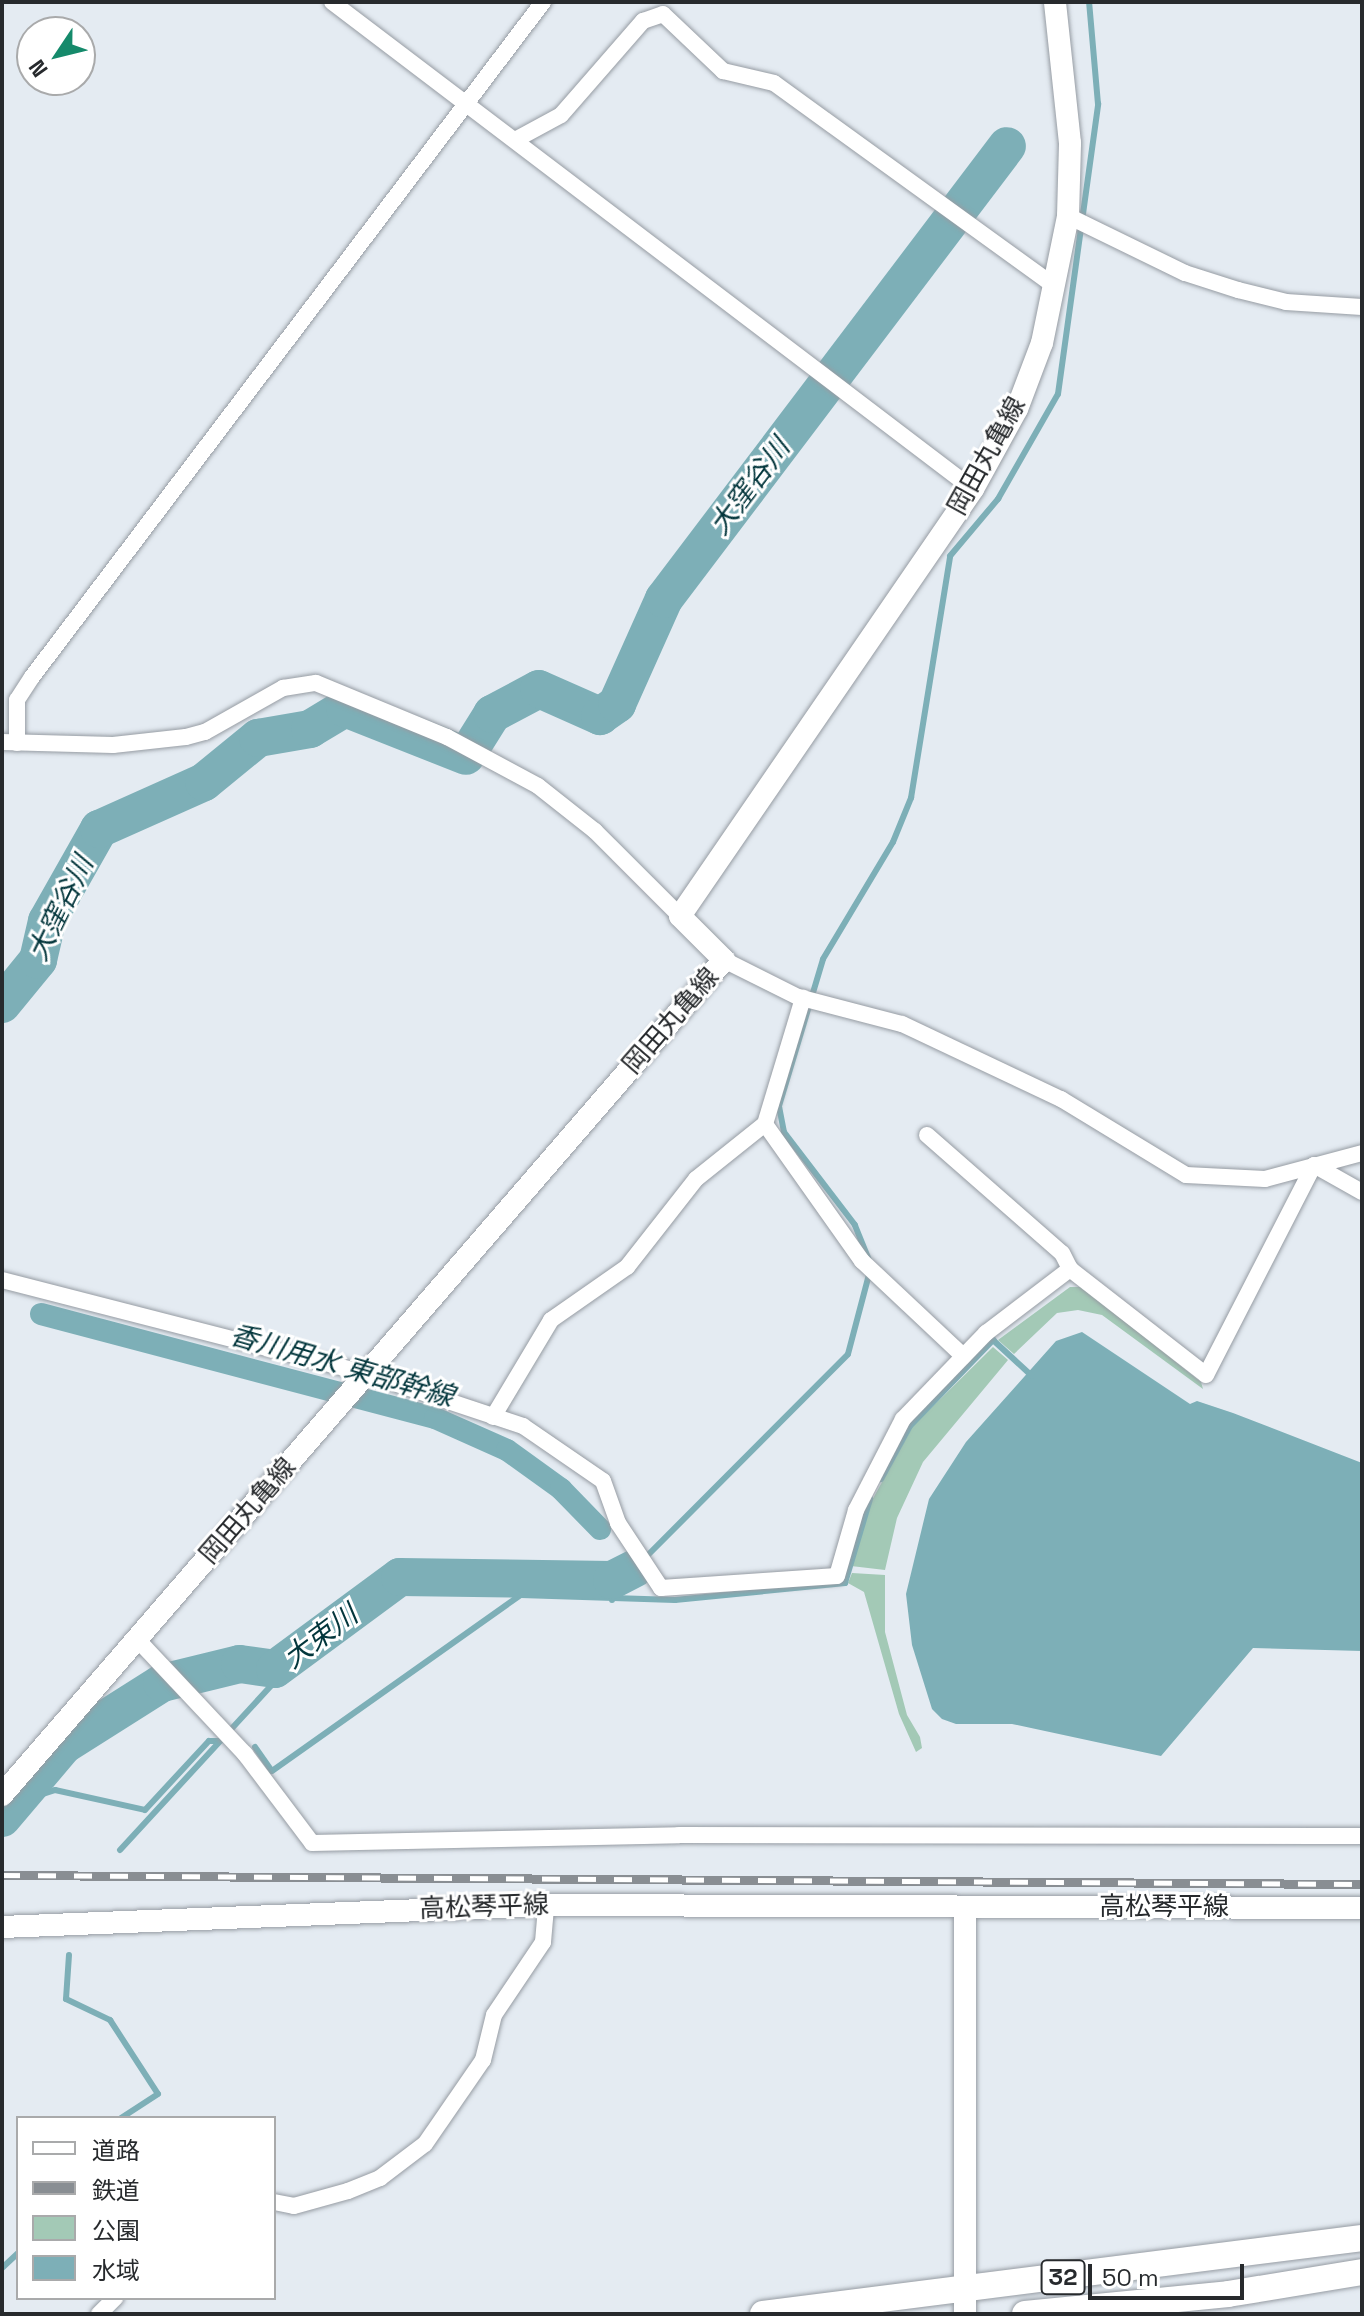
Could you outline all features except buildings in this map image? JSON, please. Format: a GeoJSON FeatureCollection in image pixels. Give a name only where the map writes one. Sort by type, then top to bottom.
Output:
{"type":"FeatureCollection","features":[{"type":"Feature","properties":{"kind":"highway","name":"32"},"geometry":{"type":"LineString","coordinates":[[763,2314],[964,2301],[1362,2238]]}},
{"type":"Feature","properties":{"kind":"highway","name":"32"},"geometry":{"type":"LineString","coordinates":[[1025,2314],[1228,2294],[1362,2272]]}},
{"type":"Feature","properties":{"kind":"main road","name":"岡田丸亀線"},"geometry":{"type":"LineString","coordinates":[[2,1795],[724,960],[680,916],[973,489],[1017,409],[1079,219],[1055,2]]}},
{"type":"Feature","properties":{"kind":"main road","name":"高松琴平線"},"geometry":{"type":"LineString","coordinates":[[2,1927],[546,1905],[1362,1908]]}},
{"type":"Feature","properties":{"kind":"main road"},"geometry":{"type":"LineString","coordinates":[[964,2301],[965,1907]]}},
{"type":"Feature","properties":{"kind":"street"},"geometry":{"type":"LineString","coordinates":[[332,2],[973,489]]}},
{"type":"Feature","properties":{"kind":"street"},"geometry":{"type":"LineString","coordinates":[[543,2],[32,677],[17,700],[10,742],[113,745],[186,737],[205,732],[283,688],[316,683],[447,737],[538,786],[595,831],[680,916]]}},
{"type":"Feature","properties":{"kind":"street"},"geometry":{"type":"LineString","coordinates":[[515,140],[561,115],[643,21],[663,14],[723,71],[774,83],[1056,287]]}},
{"type":"Feature","properties":{"kind":"street"},"geometry":{"type":"LineString","coordinates":[[1079,219],[1185,273],[1238,290],[1286,302],[1362,307]]}},
{"type":"Feature","properties":{"kind":"street"},"geometry":{"type":"LineString","coordinates":[[724,960],[809,999],[902,1024],[1061,1099],[1186,1175],[1255,1180],[1362,1153]]}},
{"type":"Feature","properties":{"kind":"street"},"geometry":{"type":"LineString","coordinates":[[493,1417],[551,1320],[627,1267],[696,1179],[765,1124],[809,999]]}},
{"type":"Feature","properties":{"kind":"street"},"geometry":{"type":"LineString","coordinates":[[765,1124],[869,1266],[963,1356]]}},
{"type":"Feature","properties":{"kind":"street"},"geometry":{"type":"LineString","coordinates":[[927,1135],[1062,1253],[1070,1269],[1206,1375],[1314,1165]]}},
{"type":"Feature","properties":{"kind":"street"},"geometry":{"type":"LineString","coordinates":[[1314,1165],[1362,1192]]}},
{"type":"Feature","properties":{"kind":"street"},"geometry":{"type":"LineString","coordinates":[[2,1280],[523,1426],[603,1481],[618,1523],[661,1588],[837,1576],[872,1470],[903,1419],[963,1356],[1070,1269]]}},
{"type":"Feature","properties":{"kind":"street"},"geometry":{"type":"LineString","coordinates":[[137,1639],[225,1738],[245,1754],[312,1843],[679,1835],[1362,1836]]}},
{"type":"Feature","properties":{"kind":"street"},"geometry":{"type":"LineString","coordinates":[[276,2202],[294,2206],[348,2191],[380,2178],[425,2144],[483,2060],[494,2015],[543,1942],[546,1905]]}},
{"type":"Feature","properties":{"kind":"green space"},"geometry":{"type":"Polygon","coordinates":[[[1070,1287],[1081,1287],[1201,1382],[1203,1389],[1102,1315],[1078,1310],[1057,1313],[1014,1354],[998,1340],[1070,1287]]]}},
{"type":"Feature","properties":{"kind":"green space"},"geometry":{"type":"Polygon","coordinates":[[[993,1347],[1008,1360],[923,1462],[897,1518],[885,1570],[851,1566],[871,1502],[913,1426],[993,1347]]]}},
{"type":"Feature","properties":{"kind":"green space"},"geometry":{"type":"Polygon","coordinates":[[[852,1573],[885,1575],[885,1632],[907,1715],[920,1737],[922,1748],[916,1752],[899,1714],[864,1592],[848,1583],[852,1573]]]}},
{"type":"Feature","properties":{"kind":"water"},"geometry":{"type":"Polygon","coordinates":[[[1082,1332],[1190,1404],[1197,1401],[1233,1413],[1362,1463],[1362,1651],[1253,1648],[1161,1756],[1012,1724],[956,1724],[942,1719],[932,1709],[912,1645],[906,1594],[929,1499],[966,1442],[1056,1341],[1082,1332]]]}},
{"type":"Feature","properties":{"kind":"waterway"},"geometry":{"type":"LineString","coordinates":[[869,1260],[855,1225],[784,1132],[779,1106],[823,959],[893,842],[911,798],[950,556],[998,499],[1058,394],[1098,104],[1089,2]]}},
{"type":"Feature","properties":{"kind":"waterway","name":"大窪谷川"},"geometry":{"type":"LineString","coordinates":[[476,740],[492,714],[539,689],[600,716],[617,704],[664,599],[1007,146]]}},
{"type":"Feature","properties":{"kind":"waterway","name":"大窪谷川"},"geometry":{"type":"LineString","coordinates":[[2,1004],[38,960],[47,921],[99,829],[204,782],[258,738],[310,729],[345,708],[466,756]]}},
{"type":"Feature","properties":{"kind":"waterway"},"geometry":{"type":"LineString","coordinates":[[634,1569],[848,1354],[870,1271]]}},
{"type":"Feature","properties":{"kind":"waterway","name":"香川用水 東部幹線"},"geometry":{"type":"LineString","coordinates":[[41,1314],[435,1418],[507,1450],[561,1489],[600,1529]]}},
{"type":"Feature","properties":{"kind":"waterway"},"geometry":{"type":"LineString","coordinates":[[881,1479],[910,1426],[993,1340],[1032,1376]]}},
{"type":"Feature","properties":{"kind":"waterway"},"geometry":{"type":"LineString","coordinates":[[255,1747],[272,1771],[521,1595],[675,1600],[845,1583],[870,1499]]}},
{"type":"Feature","properties":{"kind":"waterway","name":"大束川"},"geometry":{"type":"LineString","coordinates":[[2,1818],[64,1745],[162,1683],[240,1664],[275,1669],[400,1577],[612,1580],[634,1569]]}},
{"type":"Feature","properties":{"kind":"waterway"},"geometry":{"type":"LineString","coordinates":[[120,1850],[280,1676],[383,1594],[416,1580],[540,1580]]}},
{"type":"Feature","properties":{"kind":"waterway"},"geometry":{"type":"LineString","coordinates":[[612,1580],[612,1600]]}},
{"type":"Feature","properties":{"kind":"waterway"},"geometry":{"type":"LineString","coordinates":[[2,1826],[11,1826],[43,1794],[55,1790],[145,1810],[209,1741],[220,1741]]}},
{"type":"Feature","properties":{"kind":"waterway"},"geometry":{"type":"LineString","coordinates":[[69,1955],[66,1999],[110,2020],[158,2094],[124,2116]]}},
{"type":"Feature","properties":{"kind":"waterway"},"geometry":{"type":"LineString","coordinates":[[2,2268],[16,2255]]}},
{"type":"Feature","properties":{"kind":"railway"},"geometry":{"type":"LineString","coordinates":[[2,1875],[1362,1884]]}}]}
